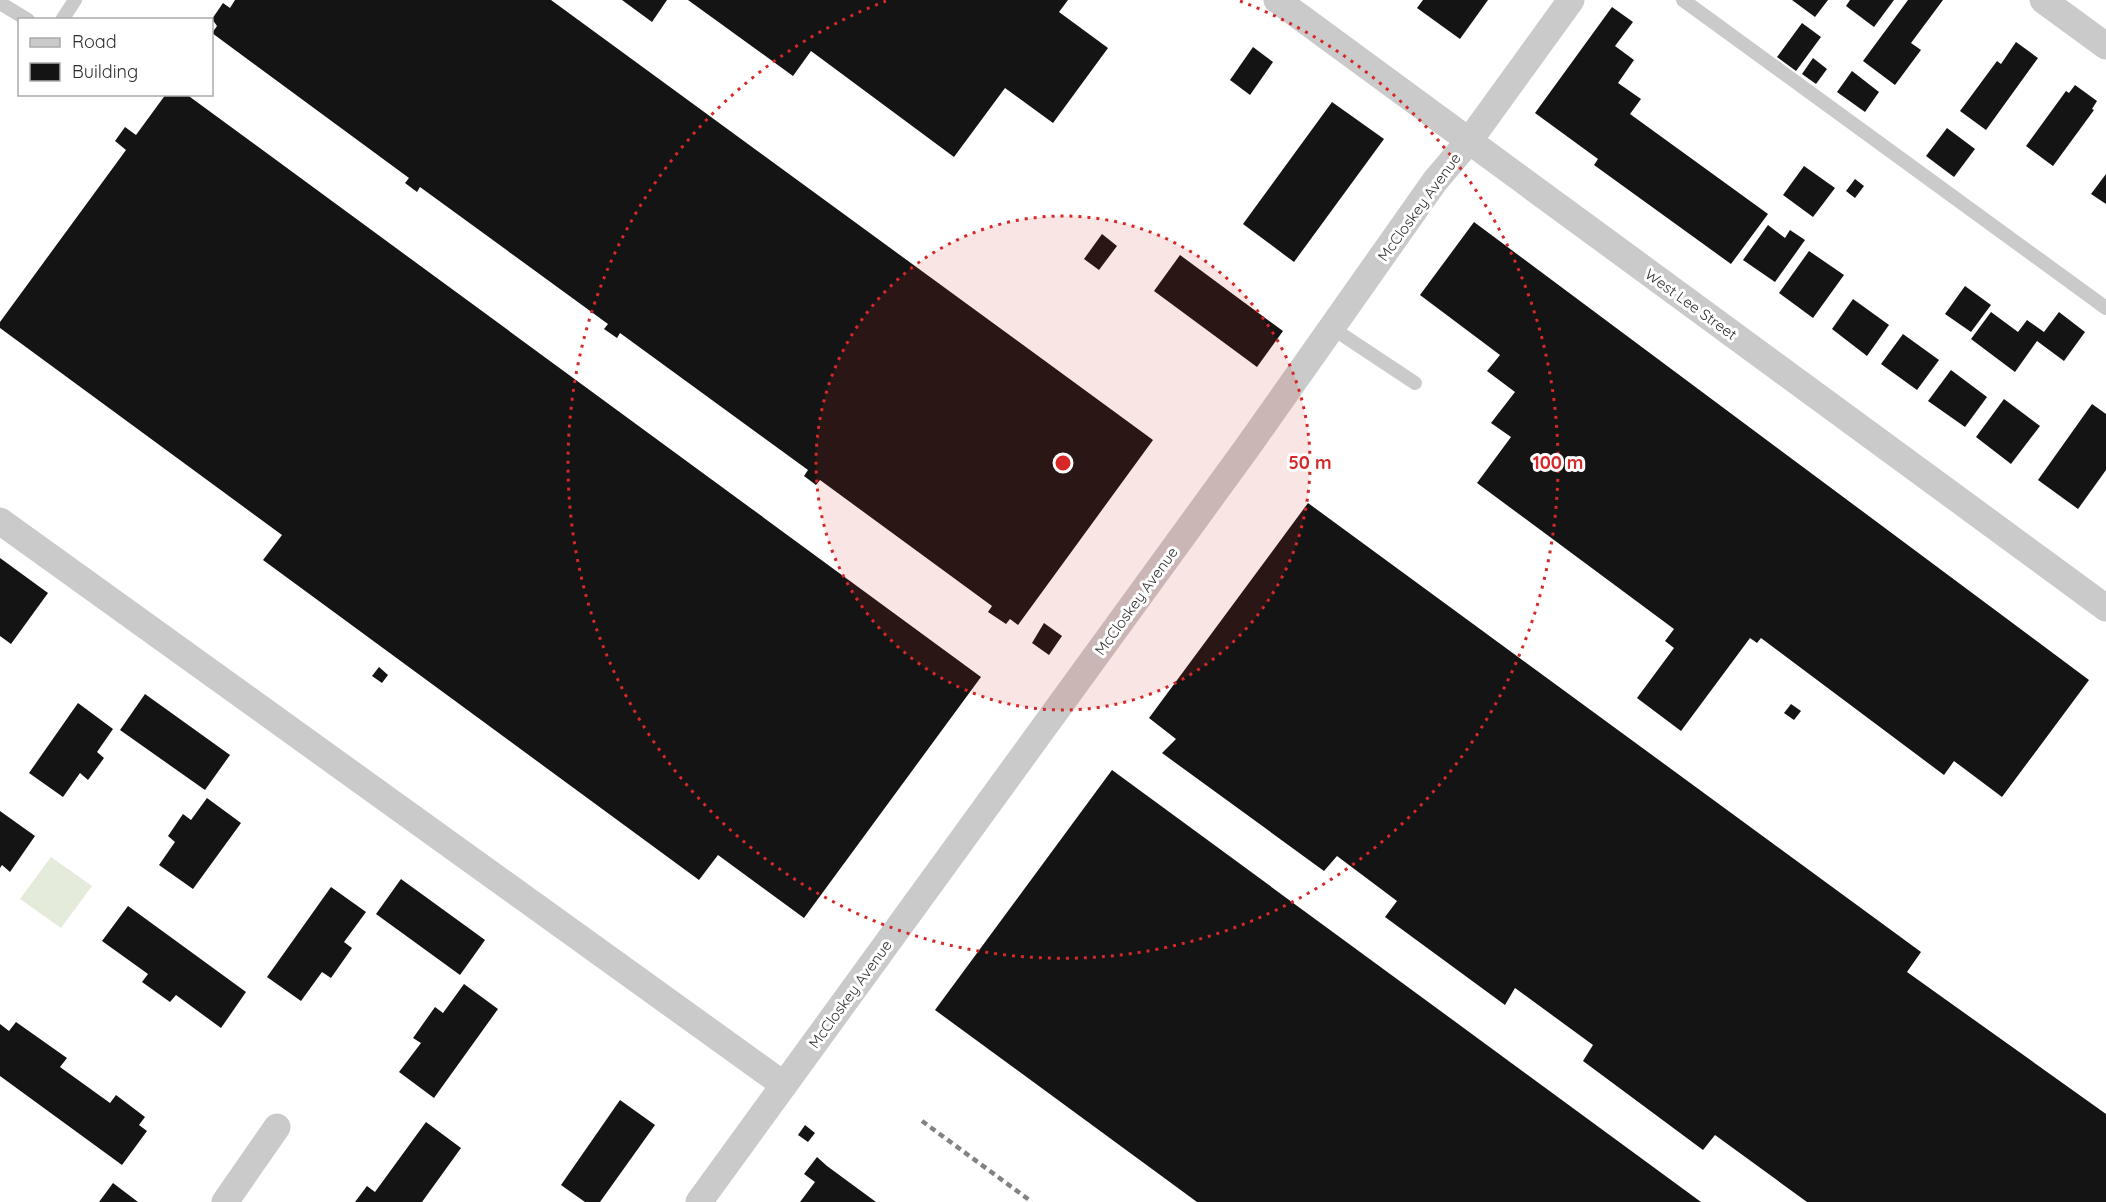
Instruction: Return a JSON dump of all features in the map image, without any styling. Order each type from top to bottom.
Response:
[{"type":"street","name":"West Lee Street","points":[[1277,0],[2106,608]]},
{"type":"street","name":"McCloskey Avenue","points":[[699,1202],[1436,181],[1469,141],[1571,0]]},
{"type":"street","points":[[2043,0],[2106,46]]},
{"type":"street","points":[[0,521],[784,1085]]},
{"type":"street","points":[[225,1202],[277,1127]]},
{"type":"lane","points":[[63,18],[75,0]]},
{"type":"lane","points":[[1683,0],[2106,308]]},
{"type":"lane","points":[[0,3],[25,18]]},
{"type":"lane","points":[[1332,328],[1415,383]]},
{"type":"green space","points":[[51,857],[92,886],[61,928],[20,899]]},
{"type":"building","points":[[235,0],[551,0],[1153,440],[1018,625],[1010,619],[1006,624],[988,612],[992,606],[820,480],[816,485],[804,476],[808,470],[620,333],[617,338],[604,329],[608,324],[420,187],[417,192],[405,183],[409,178],[213,34],[217,26],[213,18],[223,3],[230,8]]},
{"type":"building","points":[[622,0],[667,0],[652,22]]},
{"type":"building","points":[[688,0],[1068,0],[1059,12],[1108,48],[1053,123],[1005,88],[954,157],[811,51],[793,76]]},
{"type":"building","points":[[1423,0],[1488,0],[1460,39],[1417,8]]},
{"type":"building","points":[[1792,0],[1828,0],[1815,17]]},
{"type":"building","points":[[1850,0],[1894,0],[1874,27],[1846,6]]},
{"type":"building","points":[[1908,0],[1943,0],[1911,43],[1921,50],[1895,85],[1863,61]]},
{"type":"building","points":[[1612,7],[1633,22],[1615,46],[1634,60],[1618,83],[1641,99],[1630,114],[1768,214],[1731,264],[1594,165],[1598,159],[1535,113]]},
{"type":"building","points":[[1802,23],[1821,37],[1796,71],[1777,57]]},
{"type":"building","points":[[2016,42],[2038,58],[1986,130],[1960,111],[1997,61],[2001,64]]},
{"type":"building","points":[[1253,47],[1273,62],[1250,95],[1230,80]]},
{"type":"building","points":[[1813,58],[1827,69],[1816,84],[1802,74]]},
{"type":"building","points":[[1852,71],[1879,92],[1865,112],[1837,92]]},
{"type":"building","points":[[2075,85],[2097,101],[2092,109],[2094,110],[2053,166],[2026,146],[2066,91],[2069,93]]},
{"type":"building","points":[[165,96],[189,96],[981,677],[804,918],[718,855],[699,880],[263,560],[282,535],[0,328],[0,322],[126,150],[115,141],[125,127],[136,135]]},
{"type":"building","points":[[1332,102],[1384,139],[1294,262],[1243,224]]},
{"type":"building","points":[[1947,128],[1975,149],[1954,177],[1926,156]]},
{"type":"building","points":[[1804,166],[1835,188],[1813,217],[1783,195]]},
{"type":"building","points":[[2106,174],[2106,204],[2091,194]]},
{"type":"building","points":[[1855,179],[1864,186],[1855,198],[1846,191]]},
{"type":"building","points":[[1474,222],[2089,680],[2002,797],[1954,761],[1944,775],[1761,638],[1757,643],[1750,638],[1681,731],[1637,698],[1674,648],[1665,641],[1674,629],[1477,483],[1511,437],[1491,423],[1515,392],[1487,371],[1500,355],[1420,295]]},
{"type":"building","points":[[1768,225],[1785,238],[1790,230],[1805,240],[1775,282],[1743,260]]},
{"type":"building","points":[[1102,234],[1117,246],[1099,270],[1084,259]]},
{"type":"building","points":[[1809,251],[1844,275],[1813,318],[1779,293]]},
{"type":"building","points":[[1180,255],[1283,331],[1257,367],[1154,291]]},
{"type":"building","points":[[1965,286],[1991,305],[1971,332],[1945,314]]},
{"type":"building","points":[[1853,299],[1889,325],[1867,356],[1832,329]]},
{"type":"building","points":[[1991,312],[2018,332],[2027,320],[2044,332],[2059,312],[2085,332],[2064,361],[2037,341],[2015,372],[1971,339]]},
{"type":"building","points":[[1903,334],[1939,360],[1917,390],[1881,364]]},
{"type":"building","points":[[1951,370],[1987,397],[1965,427],[1928,401]]},
{"type":"building","points":[[2004,399],[2040,426],[2011,464],[1976,437]]},
{"type":"building","points":[[2092,404],[2106,414],[2106,470],[2078,509],[2038,480]]},
{"type":"building","points":[[1308,503],[1921,952],[1907,972],[2106,1114],[2106,1202],[1807,1202],[1715,1135],[1703,1150],[1583,1061],[1593,1045],[1515,988],[1505,1005],[1385,917],[1397,901],[1337,856],[1324,871],[1162,753],[1176,739],[1149,718]]},
{"type":"building","points":[[0,558],[48,593],[11,644],[0,636]]},
{"type":"building","points":[[1044,623],[1062,636],[1049,655],[1032,643]]},
{"type":"building","points":[[379,667],[388,675],[382,683],[372,676]]},
{"type":"building","points":[[145,694],[230,755],[205,790],[120,730]]},
{"type":"building","points":[[78,703],[113,729],[97,752],[104,758],[88,780],[80,773],[63,797],[29,773]]},
{"type":"building","points":[[1791,704],[1801,711],[1794,720],[1784,713]]},
{"type":"building","points":[[1112,770],[1701,1202],[1197,1202],[935,1010]]},
{"type":"building","points":[[207,798],[241,823],[193,889],[159,865],[175,842],[168,836],[183,814],[191,820]]},
{"type":"building","points":[[0,811],[35,836],[10,872],[2,865],[0,868]]},
{"type":"building","points":[[401,879],[485,940],[460,975],[376,914]]},
{"type":"building","points":[[331,887],[366,912],[344,942],[352,948],[331,978],[322,972],[301,1001],[267,977]]},
{"type":"building","points":[[128,906],[246,992],[221,1028],[176,995],[170,1002],[142,982],[148,974],[102,941]]},
{"type":"building","points":[[464,984],[498,1009],[434,1098],[399,1072],[421,1043],[413,1038],[435,1007],[443,1013]]},
{"type":"building","points":[[16,1022],[67,1058],[60,1067],[110,1103],[116,1095],[145,1117],[139,1125],[147,1131],[122,1165],[0,1076],[0,1024],[9,1031]]},
{"type":"building","points":[[620,1100],[655,1125],[600,1202],[585,1202],[561,1185]]},
{"type":"building","points":[[426,1122],[461,1148],[422,1202],[355,1202],[367,1186],[375,1192]]},
{"type":"building","points":[[805,1125],[815,1133],[808,1142],[798,1135]]},
{"type":"building","points":[[817,1157],[876,1202],[800,1202],[815,1182],[804,1174]]},
{"type":"building","points":[[113,1183],[138,1202],[99,1202]]},
{"type":"railway","points":[[922,1121],[1032,1202]]}]
